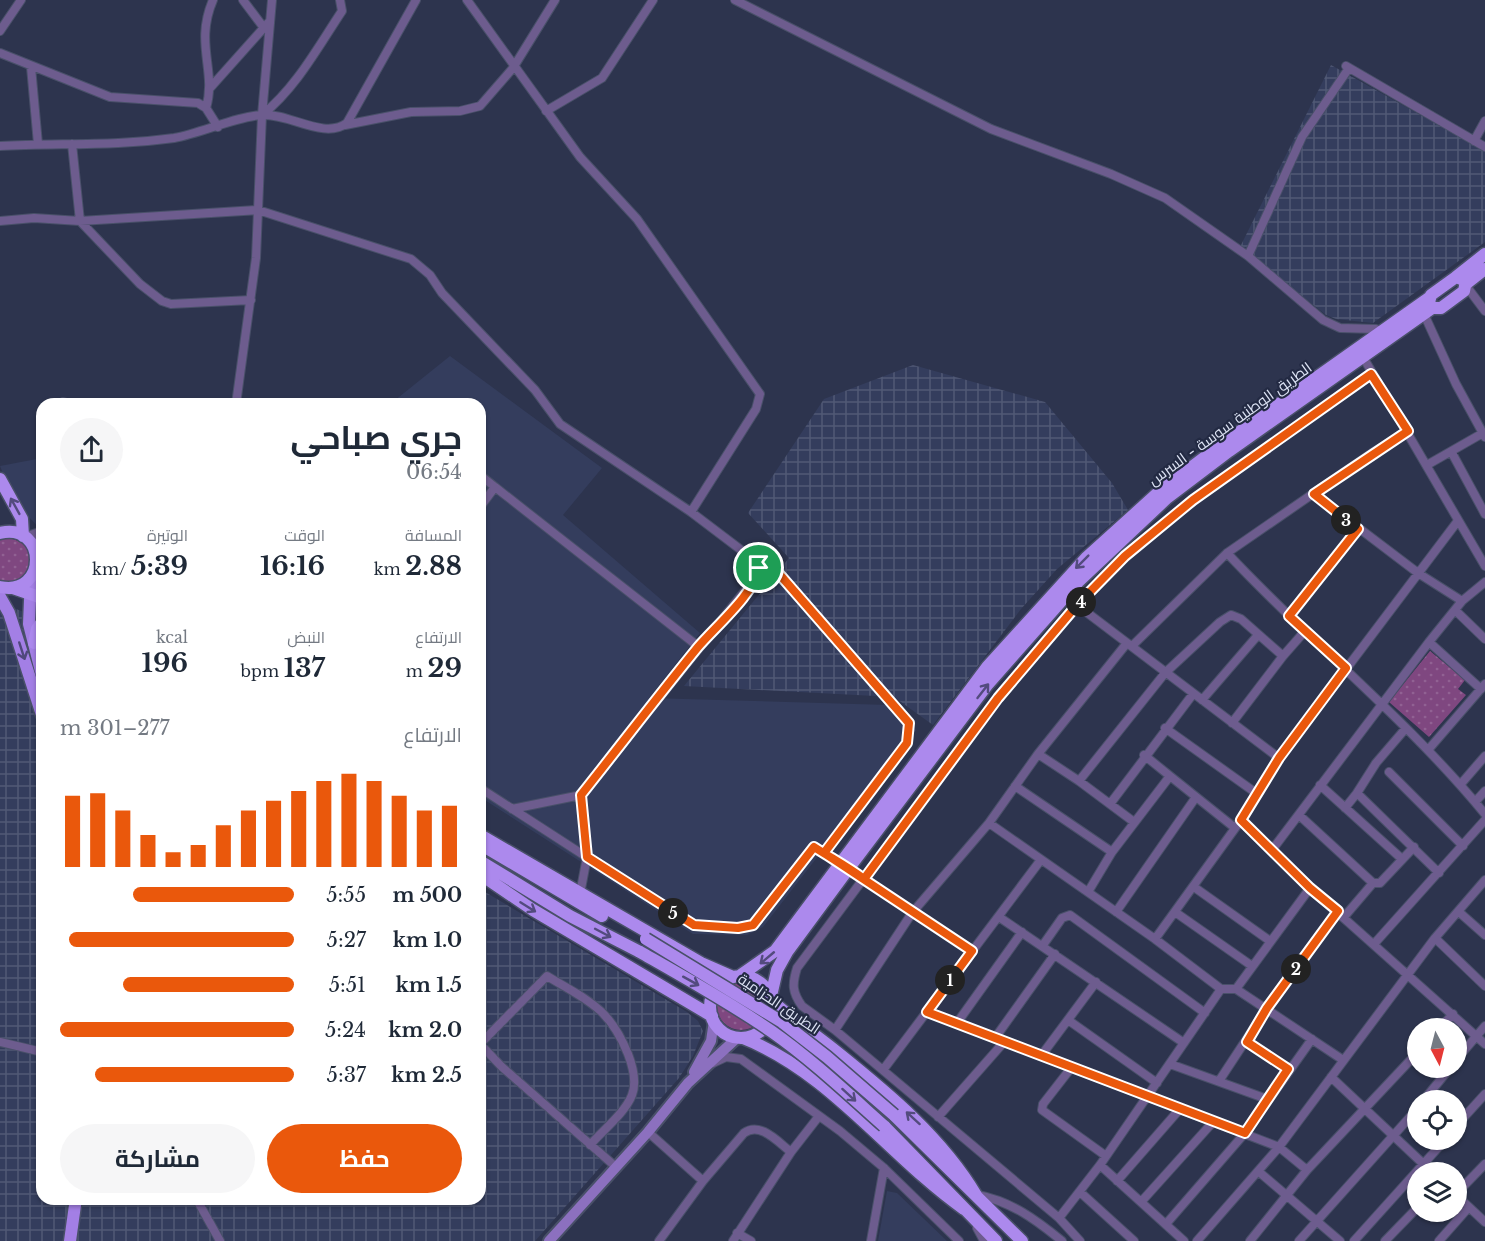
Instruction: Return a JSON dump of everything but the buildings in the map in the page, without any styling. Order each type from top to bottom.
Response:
[{"type":"highway","points":[[1428,306],[1441,308],[1485,254]]},
{"type":"highway","points":[[1428,306],[1485,269]]},
{"type":"highway","name":"الطريق الوطنية سوسة - السرس","points":[[771,999],[777,970],[845,865],[1004,645],[1086,558],[1169,485],[1381,332],[1428,306]]},
{"type":"highway","name":"الطريق الوطنية سوسة - السرس","points":[[737,976],[775,951],[988,684],[1085,575],[1167,498],[1229,451],[1363,357],[1428,306]]},
{"type":"highway","points":[[0,479],[22,519],[36,556]]},
{"type":"highway","points":[[0,533],[10,531],[32,541]]},
{"type":"highway","points":[[6,588],[31,577],[36,563]]},
{"type":"highway","points":[[6,588],[36,596]]},
{"type":"highway","points":[[34,643],[36,634]]},
{"type":"highway","points":[[486,839],[701,963],[759,981],[771,999],[837,1052],[921,1125],[958,1165],[976,1195]]},
{"type":"highway","name":"الطريق الحزامية","points":[[486,848],[574,902],[646,939],[782,1022],[827,1057],[894,1115],[1022,1241]]},
{"type":"highway","name":"الطريق الحزامية","points":[[486,865],[570,916],[705,989],[771,1031],[819,1068],[884,1126],[996,1241]]},
{"type":"highway","points":[[486,878],[534,910],[713,1019],[728,1035],[762,1045],[811,1077],[930,1185],[964,1209]]},
{"type":"highway","points":[[713,1019],[712,997],[723,981],[737,976]]},
{"type":"highway","points":[[740,1038],[762,1030],[769,1022],[771,999]]},
{"type":"main road","points":[[31,577],[29,624],[36,651]]},
{"type":"main road","points":[[0,597],[9,613],[36,696]]},
{"type":"main road","points":[[688,1083],[711,1041],[713,1019]]},
{"type":"main road","points":[[549,1241],[648,1132],[688,1083],[706,1065],[740,1038]]},
{"type":"main road","points":[[70,1241],[75,1205]]},
{"type":"street","points":[[0,31],[21,0]]},
{"type":"street","points":[[206,108],[210,88],[204,38],[205,18],[213,0]]},
{"type":"street","points":[[243,0],[267,25]]},
{"type":"street","points":[[237,398],[252,300],[267,25],[272,0]]},
{"type":"street","points":[[262,115],[282,98],[320,45],[342,11],[340,0]]},
{"type":"street","points":[[345,125],[416,0]]},
{"type":"street","points":[[467,0],[513,68],[580,157],[637,219],[760,393],[756,409],[691,512]]},
{"type":"street","points":[[0,146],[147,141],[218,127],[262,115],[281,117],[313,127],[345,125],[411,112],[472,110],[480,106],[513,68],[555,0]]},
{"type":"street","points":[[546,111],[602,78],[653,0]]},
{"type":"street","points":[[735,0],[991,129],[1111,174],[1164,198],[1248,256],[1323,320],[1340,328],[1376,329],[1381,332]]},
{"type":"street","points":[[210,88],[267,25]]},
{"type":"street","points":[[0,53],[31,68],[110,97],[185,101],[206,108],[218,127]]},
{"type":"street","points":[[1248,256],[1302,137],[1347,66],[1485,147]]},
{"type":"street","points":[[31,68],[38,144]]},
{"type":"street","points":[[1474,141],[1485,121]]},
{"type":"street","points":[[72,144],[80,221],[140,284],[162,300],[185,305],[252,300]]},
{"type":"street","points":[[0,221],[34,218],[80,221],[258,210],[411,259],[420,265],[449,301],[535,390],[560,424],[691,512],[753,559],[759,568],[758,576],[581,795],[512,809]]},
{"type":"street","points":[[1463,283],[1485,310]]},
{"type":"street","points":[[1427,465],[1484,435],[1456,384],[1428,306]]},
{"type":"street","points":[[1363,357],[1371,374],[1408,431],[1457,522],[1485,566]]},
{"type":"street","points":[[1080,1241],[1059,1218],[835,1030],[802,1006],[795,996],[793,983],[797,968],[998,698],[1077,605],[1125,556],[1165,522],[1371,374]]},
{"type":"street","points":[[835,1030],[912,913],[989,823],[1038,754],[1129,644],[1227,553],[1408,431]]},
{"type":"street","points":[[1452,453],[1485,514]]},
{"type":"street","points":[[486,480],[699,647]]},
{"type":"street","points":[[486,499],[495,487]]},
{"type":"street","points":[[1314,494],[1418,573],[1462,601]]},
{"type":"street","points":[[1155,939],[1241,820],[1279,758],[1457,522]]},
{"type":"street","points":[[1289,616],[1358,529]]},
{"type":"street","points":[[1227,553],[1428,750],[1485,814]]},
{"type":"street","points":[[759,568],[774,568],[909,723],[907,743],[824,853]]},
{"type":"street","points":[[1272,850],[1429,642],[1462,601],[1485,582]]},
{"type":"street","points":[[1077,605],[1279,758]]},
{"type":"street","points":[[1455,610],[1485,639]]},
{"type":"street","points":[[1079,781],[1165,673],[1220,622],[1231,615],[1241,619],[1283,656]]},
{"type":"street","points":[[1232,723],[1305,631]]},
{"type":"street","points":[[1202,700],[1258,635]]},
{"type":"street","points":[[1428,750],[1483,687],[1429,642]]},
{"type":"street","points":[[1110,804],[1144,755],[1193,694]]},
{"type":"street","points":[[1165,728],[1256,793]]},
{"type":"street","points":[[1345,808],[1376,763],[1406,728]]},
{"type":"street","points":[[1038,754],[1134,822]]},
{"type":"street","points":[[1144,755],[1235,828]]},
{"type":"street","points":[[1460,785],[1485,756]]},
{"type":"street","points":[[1389,772],[1463,846]]},
{"type":"street","points":[[1088,892],[1112,852],[1170,776]]},
{"type":"street","points":[[1320,785],[1401,859]]},
{"type":"street","points":[[1015,786],[1112,852]]},
{"type":"street","points":[[1475,802],[1485,790]]},
{"type":"street","points":[[486,792],[687,922],[705,927],[738,928],[753,925],[814,847],[845,865],[912,913],[972,951]]},
{"type":"street","points":[[1357,793],[1439,873]]},
{"type":"street","points":[[580,894],[587,857],[581,795]]},
{"type":"street","points":[[1116,912],[1196,797]]},
{"type":"street","points":[[1299,815],[1373,884]]},
{"type":"street","points":[[1241,820],[1310,888],[1485,1044]]},
{"type":"street","points":[[1374,944],[1485,820]]},
{"type":"street","points":[[989,823],[1040,861],[1155,939],[1221,989],[1236,989],[1343,1060]]},
{"type":"street","points":[[1219,1081],[1247,1042],[1267,1008],[1341,914],[1373,884],[1380,883],[1414,847]]},
{"type":"street","points":[[883,1070],[1040,861]]},
{"type":"street","points":[[1197,1241],[1279,1147],[1407,974],[1435,938],[1484,883]]},
{"type":"street","points":[[1194,887],[1270,941]]},
{"type":"street","points":[[1236,989],[1310,888]]},
{"type":"street","points":[[1175,912],[1252,966]]},
{"type":"street","points":[[1460,912],[1485,935]]},
{"type":"street","points":[[1042,945],[1062,918],[1070,915],[1204,1013]]},
{"type":"street","points":[[999,917],[1184,1043]]},
{"type":"street","points":[[957,1023],[1022,932]]},
{"type":"street","points":[[1435,938],[1485,986]]},
{"type":"street","points":[[995,1038],[1055,954]]},
{"type":"street","points":[[486,1038],[547,976],[597,1007],[610,1019],[631,1062],[634,1077],[633,1094],[590,1145]]},
{"type":"street","points":[[1041,1056],[1096,982]]},
{"type":"street","points":[[1059,1218],[1148,1098],[1221,989]]},
{"type":"street","points":[[927,1012],[1279,1147],[1307,1170]]},
{"type":"street","points":[[1449,1018],[1453,1014]]},
{"type":"street","points":[[1068,1020],[1157,1083]]},
{"type":"street","points":[[1467,1047],[1485,1026]]},
{"type":"street","points":[[1166,1224],[1245,1133],[1288,1069],[1312,1039]]},
{"type":"street","points":[[0,1042],[36,1051]]},
{"type":"street","points":[[938,1116],[1004,1042]]},
{"type":"street","points":[[1247,1042],[1288,1069]]},
{"type":"street","points":[[486,1050],[616,1167]]},
{"type":"street","points":[[706,1065],[726,1057],[741,1059],[819,1116],[884,1168],[959,1241]]},
{"type":"street","points":[[1170,1064],[1267,1099]]},
{"type":"street","points":[[1250,1241],[1289,1196],[1307,1170],[1407,1064]]},
{"type":"street","points":[[1071,1068],[1042,1110],[1106,1156]]},
{"type":"street","points":[[1331,1077],[1422,1162]]},
{"type":"street","points":[[1432,1090],[1442,1078]]},
{"type":"street","points":[[1467,1114],[1485,1094]]},
{"type":"street","points":[[1117,1181],[1179,1110]]},
{"type":"street","points":[[750,1241],[735,1237],[790,1152],[819,1116]]},
{"type":"street","points":[[1299,1241],[1407,1120]]},
{"type":"street","points":[[1141,1202],[1213,1122]]},
{"type":"street","points":[[659,1241],[703,1181],[744,1133],[752,1129],[759,1129],[790,1152]]},
{"type":"street","points":[[648,1132],[703,1181]]},
{"type":"street","points":[[1426,1162],[1436,1150]]},
{"type":"street","points":[[1100,1165],[1184,1241]]},
{"type":"street","points":[[1467,1184],[1484,1167]]},
{"type":"street","points":[[871,1241],[884,1168]]},
{"type":"street","points":[[1258,1171],[1340,1241]]},
{"type":"street","points":[[1354,1241],[1407,1183]]},
{"type":"street","points":[[1080,1192],[1134,1241]]},
{"type":"street","points":[[976,1195],[1002,1200],[1041,1223],[1062,1241]]},
{"type":"street","points":[[200,1205],[220,1241]]},
{"type":"street","points":[[1439,1241],[1469,1208],[1485,1222]]},
{"type":"street","points":[[964,1209],[984,1241]]},
{"type":"street","points":[[1385,1241],[1407,1218]]},
{"type":"shaded area","points":[[1331,65],[1485,151],[1485,242],[1373,323],[1336,319],[1326,315],[1240,247]]},
{"type":"shaded area","points":[[450,356],[602,468],[563,515],[700,633],[649,698],[889,705],[916,730],[763,927],[747,935],[693,934],[486,801],[486,398],[398,398]]},
{"type":"shaded area","points":[[913,365],[1045,402],[1112,483],[1128,510],[1057,569],[1021,609],[933,725],[894,697],[684,686],[789,558],[748,513],[824,399]]},
{"type":"shaded area","points":[[36,459],[36,525],[14,501],[0,466]]},
{"type":"shaded area","points":[[8,538],[19,542],[30,556],[26,572],[20,578],[11,581],[0,580],[0,540]]},
{"type":"shaded area","points":[[0,602],[36,617],[36,1205],[486,1205],[486,893],[687,1012],[698,1021],[703,1031],[693,1056],[679,1078],[535,1241],[0,1241]]},
{"type":"shaded area","points":[[1430,651],[1465,680],[1458,689],[1466,695],[1429,737],[1389,702]]},
{"type":"shaded area","points":[[736,982],[746,982],[758,989],[765,1001],[765,1011],[758,1023],[746,1030],[736,1030],[721,1019],[717,1011],[717,1001],[728,986]]},
{"type":"shaded area","points":[[887,1191],[897,1193],[947,1241],[878,1241]]},
{"type":"route","points":[[759,568],[758,576],[731,612],[699,647],[581,795],[587,857],[680,918],[694,925],[705,927],[746,928],[753,925],[814,847],[824,853],[840,863],[849,868],[864,879],[998,698],[1077,605],[1125,556],[1193,500],[1371,374],[1408,431],[1314,494],[1358,529],[1289,616],[1346,668],[1279,758],[1241,820],[1310,888],[1338,911],[1267,1008],[1247,1042],[1288,1069],[1245,1133],[927,1012],[972,951],[824,853],[907,743],[910,734],[909,723],[774,568],[766,566],[759,568]]}]
